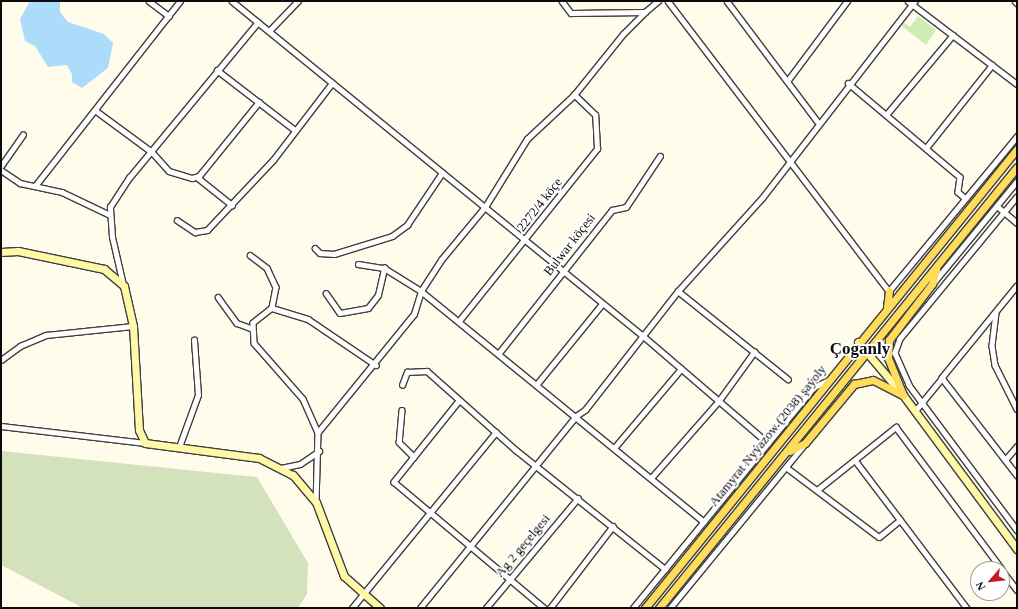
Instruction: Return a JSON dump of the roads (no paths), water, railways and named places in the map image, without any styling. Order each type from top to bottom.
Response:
[{"type":"main road","name":"Atamyrat Nyýazow (2038) şaýoly","points":[[644,608],[829,380],[858,342],[1017,149]]},
{"type":"main road","name":"Atamyrat Nyýazow (2038) şaýoly","points":[[659,608],[835,394],[866,351],[1017,167]]},
{"type":"main road","points":[[903,395],[887,350],[895,331],[932,284],[937,266]]},
{"type":"main road","points":[[887,307],[889,291]]},
{"type":"main road","points":[[892,320],[912,309]]},
{"type":"main road","points":[[786,453],[805,443],[854,384],[866,379],[903,395]]},
{"type":"main road","points":[[831,412],[835,394]]},
{"type":"street","points":[[149,1],[169,16]]},
{"type":"street","points":[[35,186],[180,1]]},
{"type":"street","points":[[232,1],[485,207],[525,242],[642,335],[718,402],[768,443]]},
{"type":"street","points":[[269,31],[298,1]]},
{"type":"street","points":[[562,1],[571,13],[645,12]]},
{"type":"street","points":[[318,432],[376,365],[414,314],[421,291],[441,260],[485,207],[527,139],[574,95],[623,34],[658,1]]},
{"type":"street","points":[[668,1],[889,291],[1017,136]]},
{"type":"street","points":[[727,1],[788,80],[818,122]]},
{"type":"street","points":[[788,80],[847,1]]},
{"type":"street","points":[[420,608],[537,466],[576,416],[585,410],[642,335],[678,291],[762,198],[818,122],[912,2],[1017,84]]},
{"type":"street","points":[[145,444],[139,430],[133,326],[123,284],[110,215],[110,207],[217,70],[258,22]]},
{"type":"street","points":[[886,115],[953,35]]},
{"type":"street","points":[[926,148],[992,65]]},
{"type":"street","points":[[217,70],[295,130]]},
{"type":"street","points":[[177,220],[196,232],[202,232],[232,205],[332,83]]},
{"type":"street","points":[[848,83],[960,177],[958,192],[965,198]]},
{"type":"street","name":"2272/4 köçe","points":[[459,321],[525,242],[597,149],[595,115],[574,95]]},
{"type":"street","points":[[197,177],[259,102]]},
{"type":"street","points":[[95,110],[152,152],[169,171],[180,176],[197,177],[232,205]]},
{"type":"street","points":[[1,166],[23,135]]},
{"type":"street","name":"Bulwar köçesi","points":[[499,353],[612,210],[626,207],[660,156]]},
{"type":"street","points":[[1,170],[20,183],[62,192],[110,215]]},
{"type":"street","points":[[315,248],[320,253],[334,254],[392,236],[407,225],[442,173]]},
{"type":"street","points":[[932,284],[1017,181]]},
{"type":"street","points":[[1017,196],[896,346],[899,365],[922,404],[1017,530]]},
{"type":"street","points":[[997,206],[1017,223]]},
{"type":"street","points":[[1,252],[18,251],[90,265],[104,269],[123,284]]},
{"type":"street","points":[[250,255],[272,275],[276,287],[272,308]]},
{"type":"street","points":[[358,264],[384,268],[421,291],[652,477],[704,522]]},
{"type":"street","points":[[326,293],[340,313],[368,308],[378,295],[384,268]]},
{"type":"street","points":[[915,411],[1017,286]]},
{"type":"street","points":[[678,291],[788,379]]},
{"type":"street","points":[[218,297],[237,323],[251,328]]},
{"type":"street","points":[[537,384],[602,304]]},
{"type":"street","points":[[316,502],[319,451],[318,432],[303,399],[254,343],[251,328],[259,316],[272,308],[308,318],[376,365]]},
{"type":"street","points":[[996,311],[992,333],[995,365],[1017,409]]},
{"type":"street","points":[[1,360],[20,346],[46,335],[133,326]]},
{"type":"street","points":[[179,447],[198,395],[194,340]]},
{"type":"street","points":[[858,342],[903,395],[1017,549]]},
{"type":"street","points":[[652,477],[718,402],[754,352]]},
{"type":"street","points":[[615,447],[681,369]]},
{"type":"street","points":[[402,385],[407,372],[427,371],[459,401],[496,432],[665,569]]},
{"type":"street","points":[[942,378],[1017,475]]},
{"type":"street","points":[[633,608],[814,387],[829,380]]},
{"type":"street","points":[[459,401],[394,482],[544,608]]},
{"type":"street","points":[[402,410],[399,442],[414,457]]},
{"type":"street","points":[[1,426],[259,458],[280,469],[306,487],[316,502],[344,576],[380,608]]},
{"type":"street","points":[[817,490],[896,427],[996,561]]},
{"type":"street","points":[[352,608],[365,595],[496,432]]},
{"type":"street","points":[[670,608],[805,443]]},
{"type":"street","points":[[1005,460],[1017,446]]},
{"type":"street","points":[[280,469],[300,464],[319,451]]},
{"type":"street","points":[[855,460],[967,608]]},
{"type":"street","points":[[786,467],[879,537],[900,520]]},
{"type":"street","name":"Ag 2 geçelgesi","points":[[486,608],[578,498]]},
{"type":"street","points":[[550,608],[613,526]]},
{"type":"street","points":[[1010,580],[1017,590]]},
{"type":"water","points":[[30,1],[60,1],[60,12],[68,22],[104,34],[113,43],[108,68],[82,88],[72,82],[72,74],[67,65],[48,67],[35,46],[25,41],[20,19]]},
{"type":"district","name":"Çoganly","points":[[860,349]]}]
